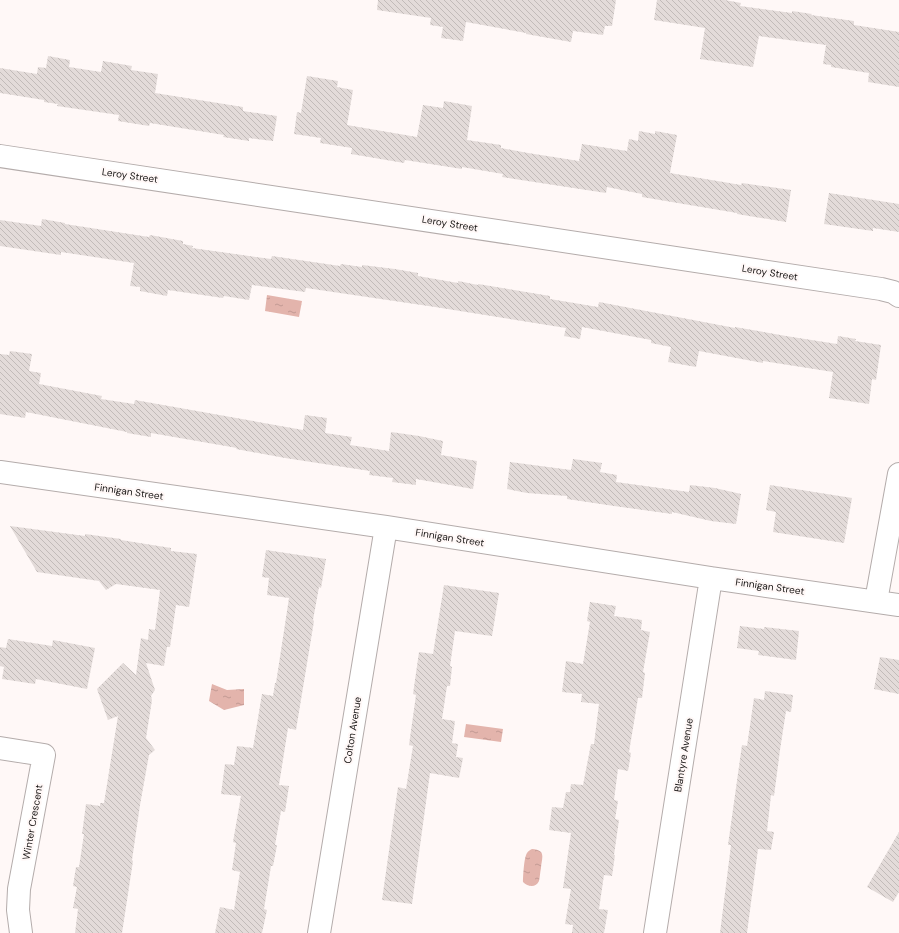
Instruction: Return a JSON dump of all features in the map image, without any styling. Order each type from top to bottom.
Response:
[{"type":"street","name":"Leroy Street","points":[[0,156],[881,289],[893,292],[899,296]]},
{"type":"street","name":"Finnigan Street","points":[[0,472],[386,527],[711,578],[899,605]]},
{"type":"street","points":[[876,601],[899,474]]},
{"type":"street","name":"Colton Avenue","points":[[319,933],[386,527]]},
{"type":"street","name":"Blantyre Avenue","points":[[655,933],[711,578]]},
{"type":"street","name":"Winter Crescent","points":[[0,748],[44,755],[19,889],[18,910],[21,933]]},
{"type":"water","points":[[267,295],[302,301],[299,317],[265,311]]},
{"type":"water","points":[[212,684],[227,690],[244,689],[244,705],[224,710],[209,701]]},
{"type":"water","points":[[466,724],[503,729],[501,742],[464,737]]},
{"type":"water","points":[[532,849],[540,851],[542,854],[539,881],[534,886],[527,885],[523,882],[526,855]]},
{"type":"building","points":[[378,0],[616,0],[612,26],[605,26],[603,35],[573,31],[571,42],[466,22],[463,41],[441,38],[443,27],[430,25],[431,18],[377,10]]},
{"type":"building","points":[[657,0],[725,0],[741,3],[740,6],[792,13],[792,11],[812,14],[811,15],[854,21],[854,25],[899,32],[899,87],[868,82],[869,73],[831,67],[831,65],[823,64],[826,45],[759,36],[753,67],[700,59],[705,28],[654,20]]},
{"type":"building","points":[[48,56],[70,60],[69,67],[101,72],[103,61],[132,66],[131,70],[158,74],[155,93],[243,107],[243,111],[277,116],[273,141],[249,138],[249,141],[223,137],[224,135],[150,123],[149,126],[118,121],[119,115],[57,106],[58,104],[44,102],[44,100],[0,93],[0,68],[37,74],[38,67],[46,68]]},
{"type":"building","points":[[307,76],[338,81],[337,87],[353,90],[347,125],[417,137],[423,105],[443,108],[444,101],[472,106],[467,140],[501,145],[501,148],[579,161],[582,144],[627,151],[629,139],[638,141],[639,131],[655,134],[655,131],[677,135],[670,173],[741,185],[742,183],[791,190],[786,222],[642,197],[642,194],[607,187],[606,193],[502,177],[503,174],[462,167],[462,169],[405,160],[404,163],[351,154],[352,148],[320,143],[321,138],[294,134],[297,112],[301,113]]},
{"type":"building","points":[[829,193],[899,204],[899,232],[873,228],[873,231],[824,224]]},
{"type":"building","points":[[42,219],[65,224],[149,237],[150,235],[183,241],[183,244],[193,246],[192,248],[271,259],[272,256],[340,266],[341,264],[362,267],[362,265],[395,269],[418,273],[418,276],[458,283],[458,281],[550,296],[550,299],[598,307],[599,302],[735,328],[837,344],[838,336],[856,339],[855,341],[881,345],[876,380],[872,379],[869,404],[829,398],[833,372],[763,361],[763,363],[699,351],[696,367],[668,362],[671,347],[651,343],[651,340],[582,327],[580,339],[564,336],[566,328],[306,288],[305,292],[252,285],[249,300],[224,296],[223,298],[168,290],[167,296],[140,291],[140,287],[130,286],[134,263],[61,252],[61,255],[0,246],[0,220],[41,226]]},
{"type":"building","points":[[10,351],[32,354],[29,371],[41,373],[39,384],[102,396],[101,399],[134,404],[135,400],[303,430],[305,415],[327,418],[325,433],[352,437],[350,445],[389,451],[391,432],[443,441],[441,455],[477,461],[473,489],[416,479],[416,485],[392,482],[393,478],[369,475],[370,471],[285,458],[151,433],[151,437],[127,433],[26,412],[25,418],[0,414],[0,354],[9,355]]},
{"type":"building","points":[[573,459],[602,463],[600,472],[617,475],[616,482],[689,492],[690,485],[715,488],[741,494],[736,524],[711,521],[672,512],[672,514],[614,506],[567,499],[567,496],[527,493],[507,489],[510,462],[571,470]]},
{"type":"building","points":[[770,485],[852,498],[844,543],[773,532],[776,512],[766,510]]},
{"type":"building","points":[[10,526],[85,536],[85,534],[121,539],[171,548],[171,551],[197,554],[189,607],[176,605],[170,647],[167,647],[164,666],[146,663],[155,690],[151,696],[152,700],[146,738],[155,750],[149,755],[140,805],[122,933],[75,933],[78,909],[73,908],[77,887],[73,886],[76,867],[79,867],[84,834],[82,834],[86,804],[100,806],[100,803],[104,803],[118,716],[108,720],[97,689],[123,663],[136,675],[141,638],[148,640],[149,629],[155,630],[160,590],[116,584],[106,590],[99,581],[37,572]]},
{"type":"building","points":[[266,550],[326,559],[313,620],[296,730],[288,728],[279,785],[289,786],[285,812],[281,811],[275,845],[277,845],[273,866],[271,866],[264,909],[267,910],[262,933],[215,933],[220,907],[234,910],[240,872],[232,870],[236,843],[233,842],[241,796],[221,794],[225,764],[234,765],[237,746],[253,748],[262,694],[273,696],[289,598],[267,595],[269,578],[262,577]]},
{"type":"building","points":[[444,585],[499,593],[492,636],[455,631],[450,666],[452,667],[450,686],[447,686],[442,719],[455,721],[452,743],[458,744],[456,757],[463,758],[459,778],[430,773],[412,904],[382,900],[398,787],[406,789],[413,746],[409,745],[416,695],[413,694],[419,652],[433,654]]},
{"type":"building","points":[[590,602],[616,606],[614,616],[642,620],[641,630],[650,632],[643,672],[645,673],[642,698],[638,698],[629,752],[631,753],[628,771],[618,769],[614,800],[618,801],[615,819],[619,820],[615,855],[612,876],[604,875],[599,909],[608,910],[604,933],[572,933],[573,925],[565,924],[571,889],[563,888],[571,833],[549,830],[552,807],[563,808],[566,792],[570,792],[571,784],[583,785],[591,744],[594,744],[599,704],[581,702],[582,694],[562,692],[566,661],[583,664],[590,622],[587,621]]},
{"type":"building","points":[[740,626],[799,631],[796,660],[758,655],[759,651],[737,648]]},
{"type":"building","points":[[8,639],[52,646],[53,640],[95,648],[87,689],[36,679],[35,684],[2,679],[4,667],[0,666],[0,647],[6,648]]},
{"type":"building","points":[[880,657],[899,660],[899,694],[874,689]]},
{"type":"building","points":[[765,691],[793,695],[791,712],[786,711],[774,796],[771,795],[767,831],[774,832],[771,850],[758,849],[747,933],[720,933],[731,845],[728,845],[742,745],[747,746],[754,698],[764,700]]},
{"type":"building","points":[[899,832],[899,892],[893,902],[867,887]]}]
